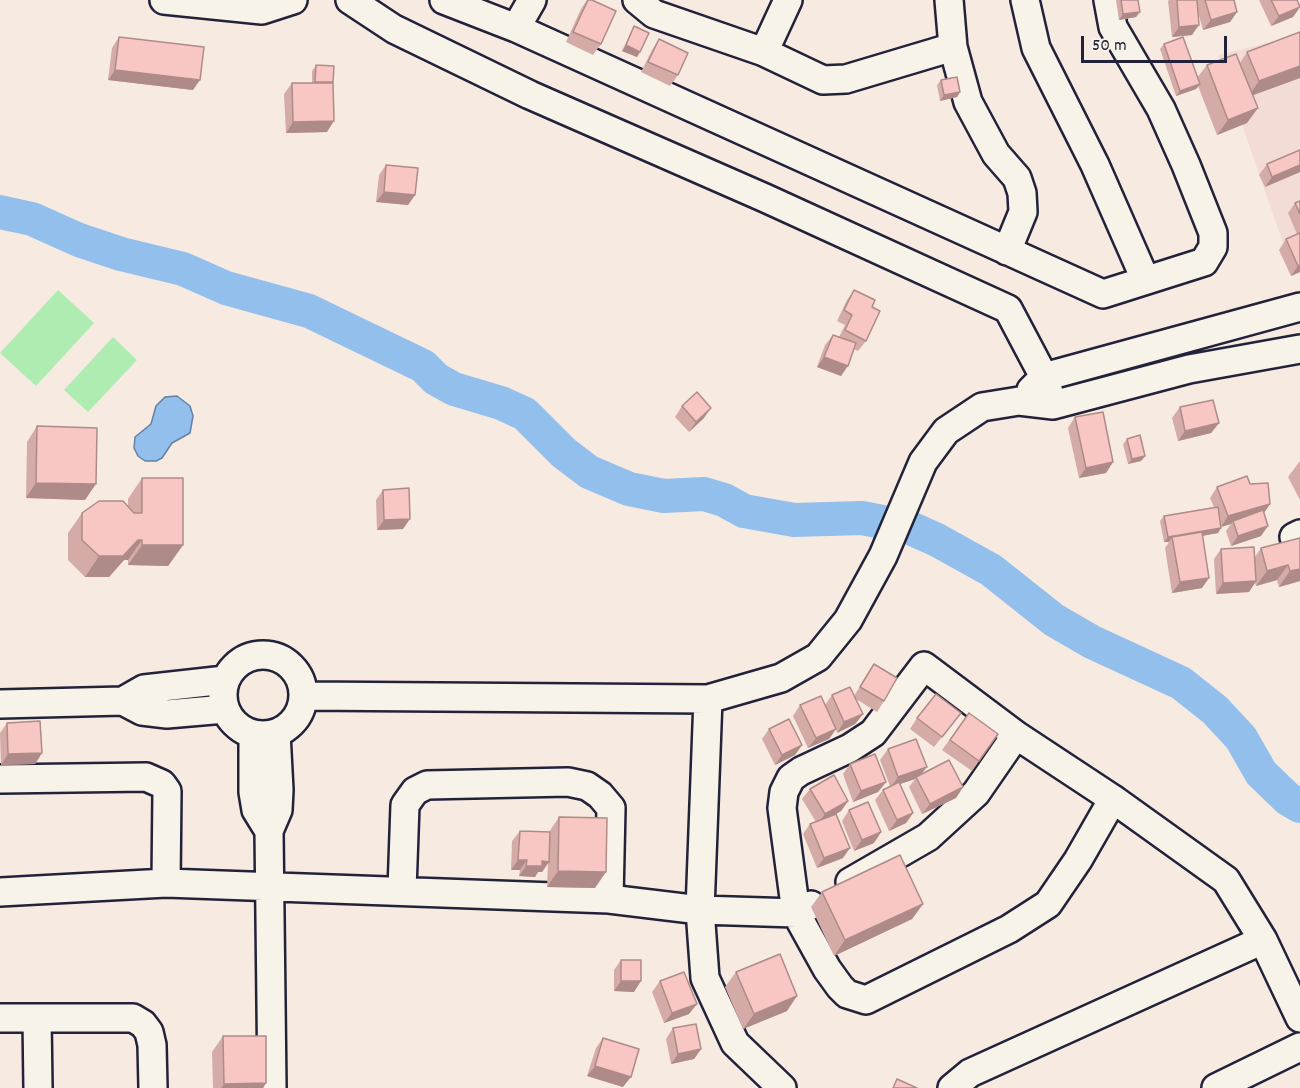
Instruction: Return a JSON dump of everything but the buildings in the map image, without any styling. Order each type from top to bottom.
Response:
[{"type":"street","points":[[164,0],[262,10],[293,0]]},
{"type":"street","points":[[350,0],[394,29],[530,94],[787,207],[1008,309],[1044,377],[1053,405]]},
{"type":"street","points":[[444,0],[516,28],[1103,294],[1204,262],[1214,247],[1213,232],[1161,109],[1113,27],[1108,0]]},
{"type":"street","points":[[516,28],[532,0]]},
{"type":"street","points":[[637,0],[654,14],[764,52],[823,80],[846,79],[953,47]]},
{"type":"street","points":[[764,52],[788,0]]},
{"type":"street","points":[[949,0],[953,47],[968,102],[996,154],[1017,178],[1022,193],[1023,212],[1007,251]]},
{"type":"street","points":[[1025,0],[1036,48],[1095,165],[1145,279]]},
{"type":"street","points":[[1019,401],[1044,377],[1300,307]]},
{"type":"street","points":[[1229,326],[1239,360]]},
{"type":"street","points":[[303,696],[708,699],[781,678],[818,657],[848,620],[883,556],[923,462],[946,431],[982,407],[1019,401],[1053,405],[1189,369],[1300,349]]},
{"type":"street","points":[[266,654],[288,663],[297,672],[303,696],[296,719],[264,734],[231,721],[225,709],[222,690],[225,680],[241,660],[253,655],[266,654]]},
{"type":"street","points":[[1113,799],[1078,860],[1048,904],[1010,928],[866,1000],[847,994],[840,987],[826,969],[796,913],[782,808],[784,792],[792,778],[801,771],[850,748],[873,733],[924,666],[1016,735],[1113,799],[1226,880],[1263,940],[1300,1018]]},
{"type":"street","points":[[123,701],[144,688],[225,680]]},
{"type":"street","points":[[708,699],[700,910],[705,978],[735,1043],[782,1088]]},
{"type":"street","points":[[0,704],[123,701],[142,711],[167,714],[225,709]]},
{"type":"street","points":[[264,734],[256,810],[269,831],[272,1088]]},
{"type":"street","points":[[0,892],[166,883],[609,899],[700,910],[796,913],[928,837],[976,793],[1016,735]]},
{"type":"street","points":[[0,779],[146,777],[162,784],[167,790],[166,883]]},
{"type":"street","points":[[402,890],[405,805],[415,791],[427,785],[568,782],[587,786],[600,795],[611,808],[609,899]]},
{"type":"street","points":[[952,1088],[970,1073],[1263,940]]},
{"type":"street","points":[[0,1018],[120,1016],[143,1024],[149,1032],[152,1045],[153,1088]]},
{"type":"street","points":[[37,1018],[38,1088]]},
{"type":"street","points":[[1216,1088],[1300,1047]]},
{"type":"shaded area","points":[[1300,35],[1300,239],[1284,246],[1218,55]]},
{"type":"green space","points":[[58,290],[94,323],[36,386],[0,353]]},
{"type":"green space","points":[[113,337],[137,360],[88,412],[64,390]]},
{"type":"water","points":[[177,396],[190,406],[193,416],[190,433],[172,443],[162,458],[156,461],[145,461],[138,456],[134,448],[135,437],[151,424],[156,406],[165,397]]},
{"type":"waterway","points":[[0,212],[32,219],[79,240],[121,254],[183,269],[226,288],[309,311],[423,366],[436,379],[454,389],[501,403],[525,414],[564,453],[589,472],[629,489],[664,496],[704,494],[724,500],[744,511],[794,520],[862,518],[908,527],[937,540],[991,570],[1054,620],[1092,642],[1181,683],[1215,710],[1241,738],[1261,773],[1288,799],[1300,806]]}]
